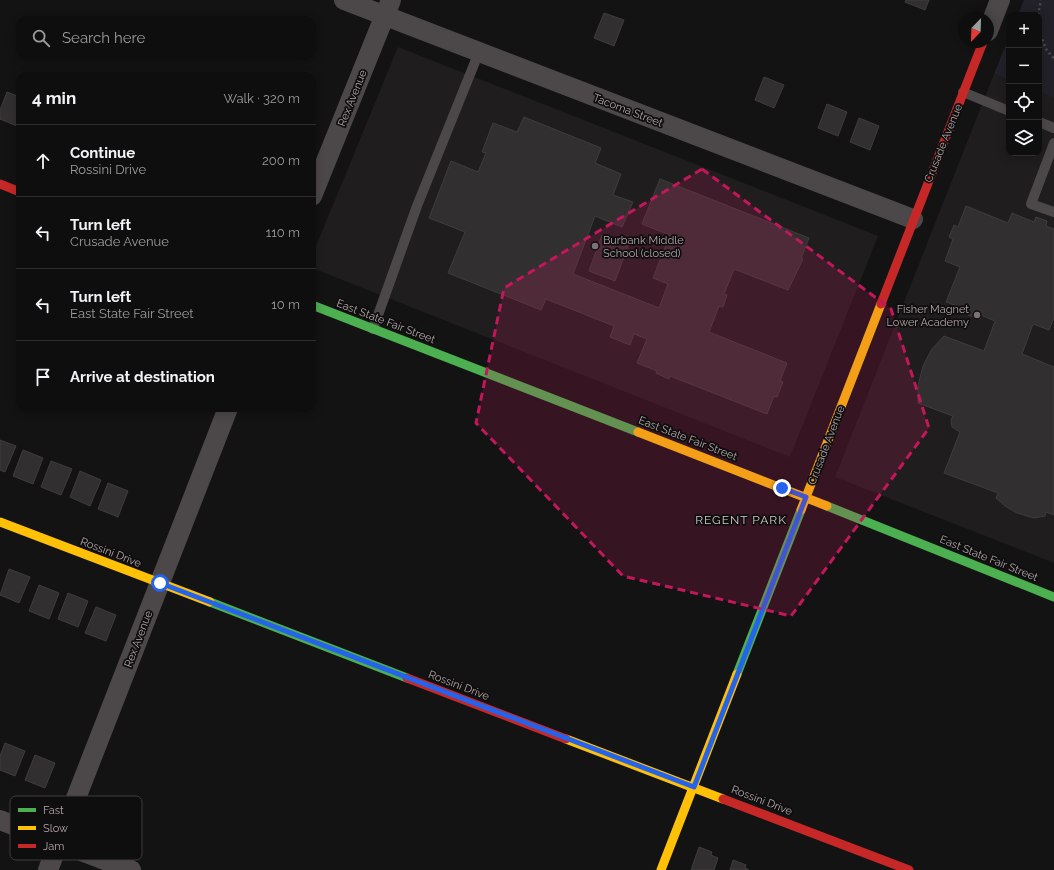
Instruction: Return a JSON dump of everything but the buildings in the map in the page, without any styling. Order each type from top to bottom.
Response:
[{"type":"street","name":"Tacoma Street","points":[[344,0],[388,8],[479,52],[913,219]]},
{"type":"street","points":[[994,15],[1000,0]]},
{"type":"street","name":"Rex Avenue","points":[[316,186],[388,8]]},
{"type":"street","name":"Crusade Avenue","points":[[661,870],[981,48]]},
{"type":"street","points":[[0,184],[16,190]]},
{"type":"street","name":"East State Fair Street","points":[[316,307],[806,497],[1054,597]]},
{"type":"street","name":"Rex Avenue","points":[[76,796],[226,412]]},
{"type":"street","name":"Rossini Drive","points":[[0,522],[909,870]]},
{"type":"street","points":[[0,820],[10,824]]},
{"type":"street","name":"Rex Avenue","points":[[48,870],[52,860]]},
{"type":"street","points":[[105,860],[131,870]]},
{"type":"lane","points":[[373,329],[417,206],[479,52]]},
{"type":"lane","points":[[963,92],[1006,110]]},
{"type":"lane","points":[[1042,123],[1054,128]]},
{"type":"lane","points":[[1054,143],[1031,204],[1054,212]]},
{"type":"path","points":[[1039,12],[1041,0]]},
{"type":"path","points":[[1042,38],[1046,49],[1054,58]]},
{"type":"highlighted area","points":[[702,169],[891,309],[929,428],[791,616],[623,576],[476,423],[504,288]]},
{"type":"shaded area","points":[[1024,0],[1054,0],[1054,98],[1042,93],[1042,12],[1019,12]]},
{"type":"shaded area","points":[[1006,44],[1006,79],[994,74]]},
{"type":"shaded area","name":"Burbank Middle School (closed)","points":[[398,47],[878,236],[790,457],[316,270],[316,246]]},
{"type":"shaded area","name":"Fisher Magnet Lower Academy","points":[[994,74],[1006,79],[1006,156],[1042,156],[1042,93],[1054,98],[1054,563],[835,477]]},
{"type":"traffic: fast","points":[[316,307],[638,432]]},
{"type":"traffic: fast","points":[[827,506],[1054,597]]},
{"type":"traffic: fast","points":[[737,674],[801,510]]},
{"type":"traffic: fast","points":[[210,602],[407,678]]},
{"type":"traffic: slow","points":[[801,510],[881,304]]},
{"type":"traffic: slow","points":[[638,432],[827,506]]},
{"type":"traffic: slow","points":[[0,522],[210,602]]},
{"type":"traffic: slow","points":[[661,870],[737,674]]},
{"type":"traffic: slow","points":[[566,739],[723,799]]},
{"type":"traffic: jam","points":[[881,304],[981,48]]},
{"type":"traffic: jam","points":[[0,184],[16,190]]},
{"type":"traffic: jam","points":[[407,678],[566,739]]},
{"type":"traffic: jam","points":[[723,799],[909,870]]},
{"type":"place","name":"Burbank Middle School (closed)","points":[[595,246]]},
{"type":"place","name":"Fisher Magnet Lower Academy","points":[[977,315]]},
{"type":"district","name":"REGENT PARK","points":[[741,520]]},
{"type":"route","points":[[160,583],[694,787],[806,497],[782,488]]}]
